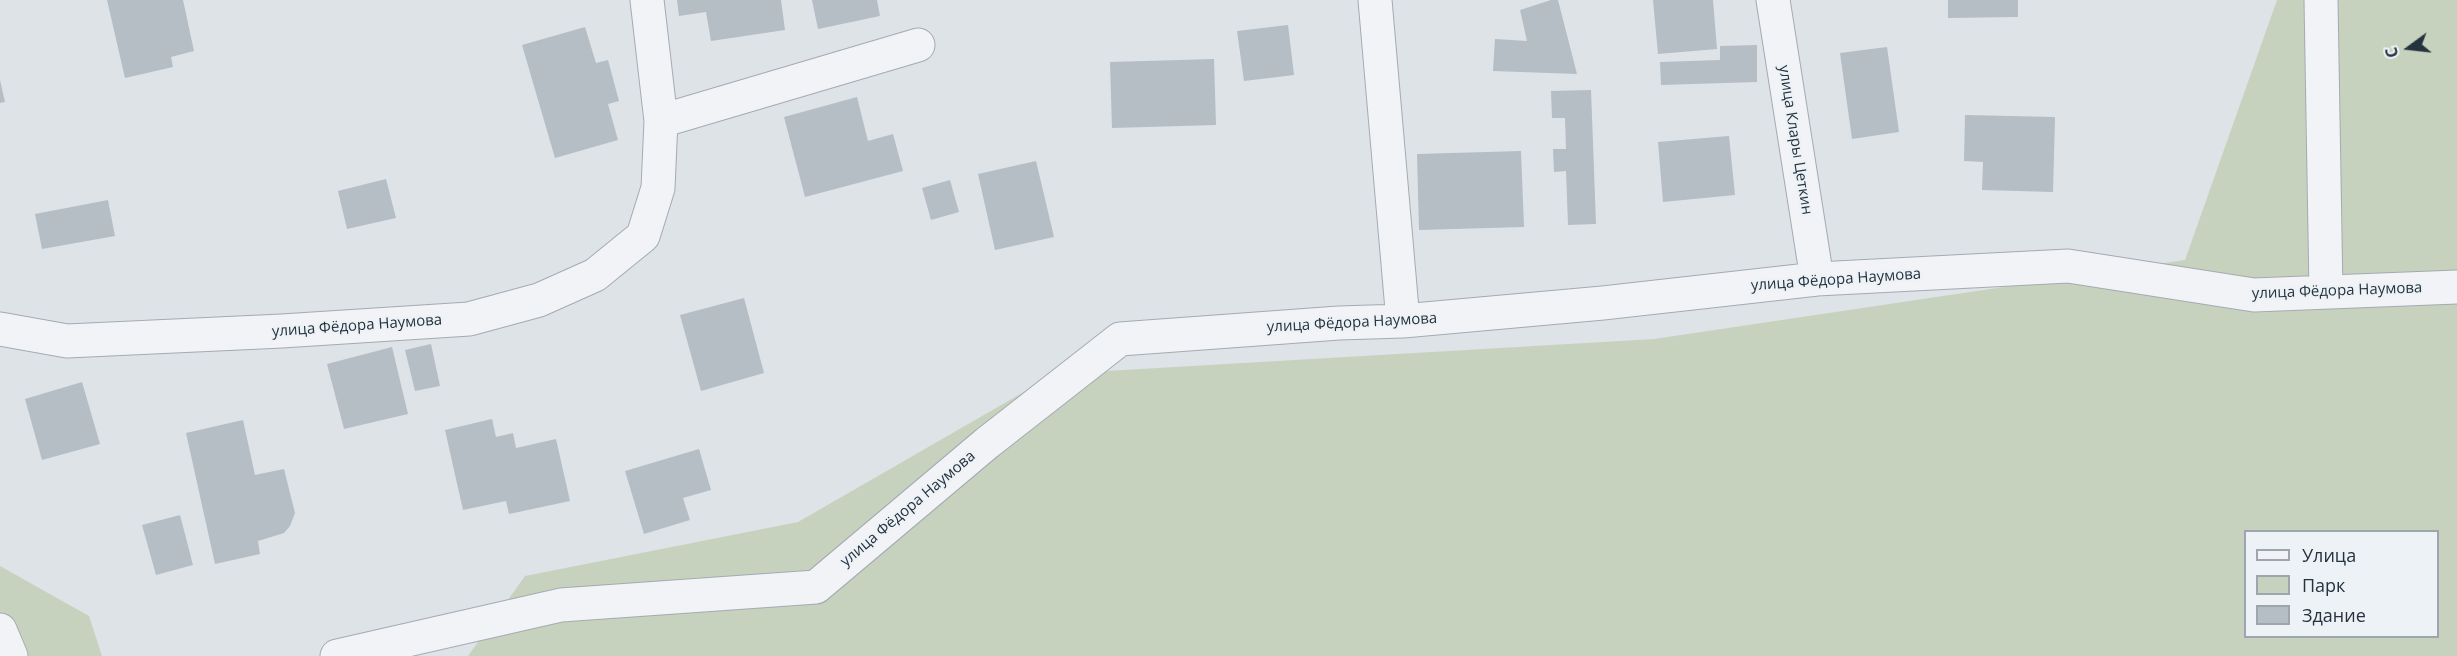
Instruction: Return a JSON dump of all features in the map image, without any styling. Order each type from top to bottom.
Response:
[{"type":"street","name":"улица Фёдора Наумова","points":[[0,329],[67,341],[469,319],[539,300],[594,275],[643,236],[658,188],[661,121],[647,0]]},
{"type":"street","points":[[1375,0],[1403,321]]},
{"type":"street","name":"улица Клары Цеткин","points":[[1773,0],[1817,279]]},
{"type":"street","points":[[2321,0],[2326,292]]},
{"type":"street","points":[[661,121],[918,45]]},
{"type":"street","name":"улица Фёдора Наумова","points":[[337,656],[561,605],[816,587],[987,442],[1120,339],[1339,323],[1403,321],[1603,303],[1817,279],[2068,266],[2254,295],[2457,287]]},
{"type":"street","points":[[0,630],[11,656]]},
{"type":"green space","points":[[2277,0],[2457,0],[2457,656],[468,656],[525,576],[798,522],[1055,374],[1654,339],[2185,260]]},
{"type":"green space","points":[[0,566],[89,616],[102,656],[0,656]]},
{"type":"building","points":[[107,0],[183,0],[194,51],[171,57],[173,67],[125,78]]},
{"type":"building","points":[[677,0],[781,0],[785,30],[711,41],[706,12],[679,16]]},
{"type":"building","points":[[812,0],[877,0],[880,16],[818,29]]},
{"type":"building","points":[[1558,0],[1577,74],[1493,71],[1495,39],[1527,41],[1520,10]]},
{"type":"building","points":[[1653,0],[1713,0],[1717,49],[1658,54]]},
{"type":"building","points":[[1948,0],[2018,0],[2018,17],[1948,18]]},
{"type":"building","points":[[1288,25],[1294,75],[1244,81],[1237,31]]},
{"type":"building","points":[[585,27],[596,63],[608,60],[619,101],[608,104],[618,140],[555,158],[522,45]]},
{"type":"building","points":[[1757,45],[1757,82],[1661,85],[1660,62],[1720,60],[1720,46]]},
{"type":"building","points":[[1887,47],[1899,132],[1852,139],[1840,53]]},
{"type":"building","points":[[1214,59],[1216,125],[1112,128],[1110,62]]},
{"type":"building","points":[[0,80],[5,102],[0,103]]},
{"type":"building","points":[[1591,90],[1596,224],[1568,225],[1566,171],[1554,172],[1553,149],[1566,149],[1565,118],[1552,118],[1551,91]]},
{"type":"building","points":[[857,97],[868,141],[893,134],[903,171],[805,197],[784,117]]},
{"type":"building","points":[[1965,115],[2055,117],[2053,192],[1982,190],[1983,162],[1964,161]]},
{"type":"building","points":[[1729,136],[1735,195],[1663,202],[1658,142]]},
{"type":"building","points":[[1521,151],[1524,227],[1419,230],[1417,154]]},
{"type":"building","points":[[1036,161],[1054,237],[995,250],[978,174]]},
{"type":"building","points":[[386,179],[396,218],[347,229],[338,191]]},
{"type":"building","points":[[950,180],[959,212],[931,220],[922,188]]},
{"type":"building","points":[[108,200],[115,236],[42,249],[35,214]]},
{"type":"building","points":[[744,298],[764,373],[701,391],[680,315]]},
{"type":"building","points":[[431,344],[440,386],[415,391],[405,350]]},
{"type":"building","points":[[392,347],[408,414],[344,429],[327,364]]},
{"type":"building","points":[[82,382],[100,444],[42,460],[25,399]]},
{"type":"building","points":[[492,419],[496,437],[513,433],[516,448],[556,439],[570,501],[509,514],[506,501],[463,510],[445,430]]},
{"type":"building","points":[[243,420],[255,475],[284,469],[295,513],[290,526],[284,533],[258,541],[260,554],[215,564],[186,433]]},
{"type":"building","points":[[699,449],[711,490],[683,498],[690,520],[644,534],[625,471]]},
{"type":"building","points":[[180,515],[193,565],[156,575],[142,525]]}]
